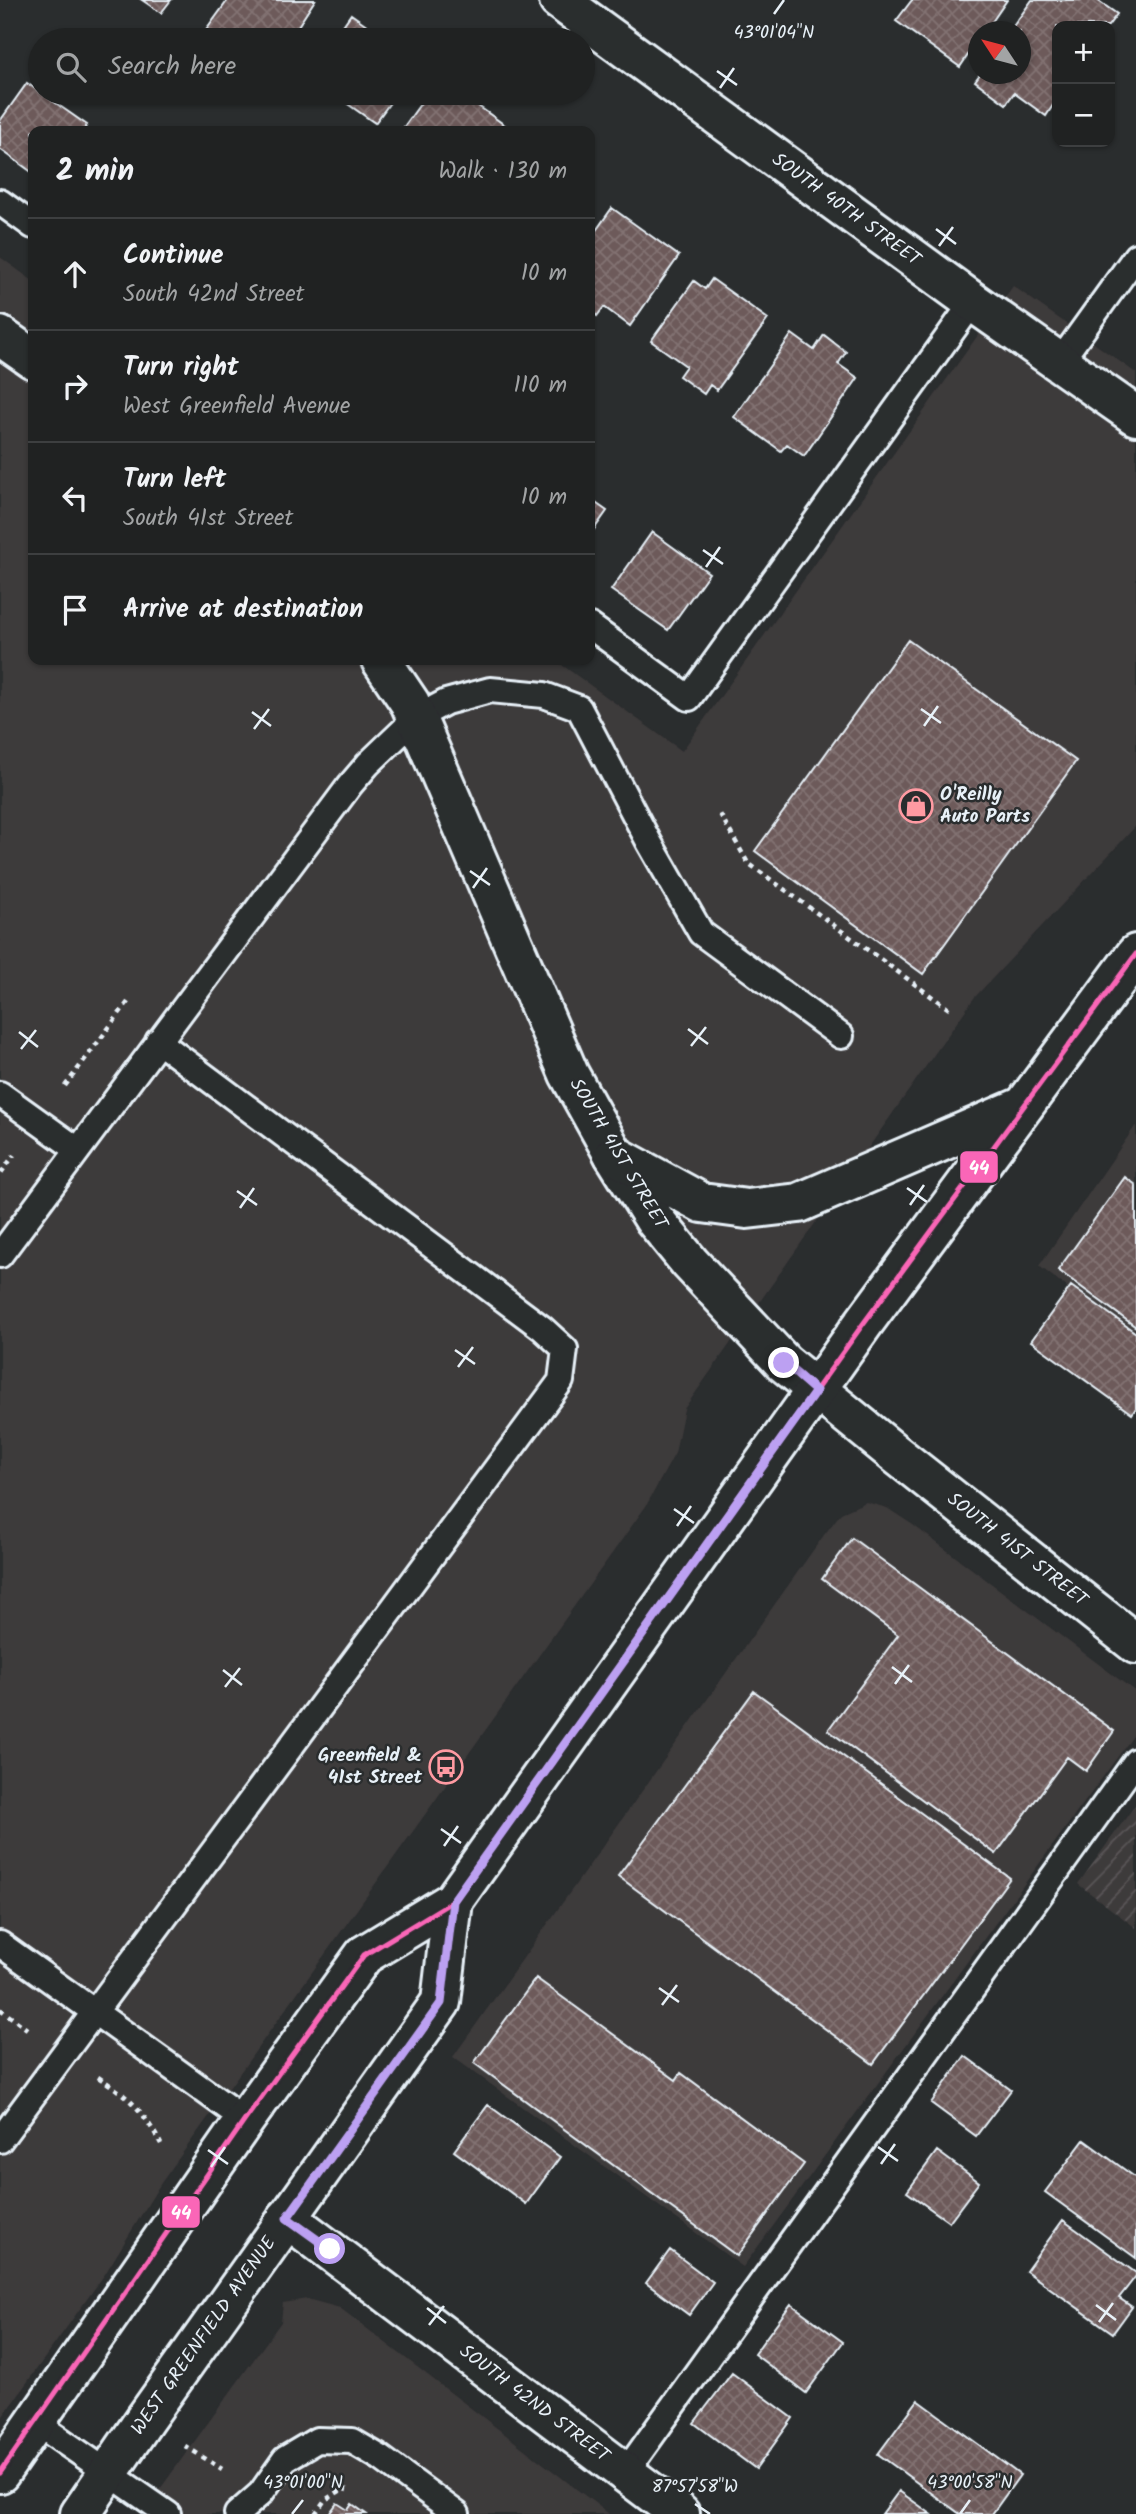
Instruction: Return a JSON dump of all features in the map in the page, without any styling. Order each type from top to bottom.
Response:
[{"type":"main road","name":"SOUTH 40TH STREET","points":[[559,0],[973,302],[1136,416]]},
{"type":"main road","points":[[0,336],[28,356]]},
{"type":"main road","name":"SOUTH 41ST STREET","points":[[384,665],[410,703],[569,1074],[614,1155],[654,1219],[690,1263],[784,1363],[1136,1644]]},
{"type":"main road","name":"WEST GREENFIELD AVENUE","points":[[0,2473],[245,2120],[364,1955],[453,1901],[816,1391],[1136,954]]},
{"type":"main road","points":[[614,1155],[702,1203],[747,1209],[799,1203],[1026,1105]]},
{"type":"main road","name":"WEST GREENFIELD AVENUE","points":[[80,2514],[441,2003],[453,1901]]},
{"type":"main road","name":"SOUTH 42ND STREET","points":[[287,2218],[680,2514]]},
{"type":"lane","points":[[0,202],[28,222]]},
{"type":"lane","points":[[1059,363],[1136,256]]},
{"type":"lane","points":[[595,630],[689,698],[973,302]]},
{"type":"lane","points":[[0,1255],[350,785],[416,718],[446,702],[490,691],[544,695],[579,708],[649,842],[701,933],[841,1036]]},
{"type":"lane","points":[[0,2140],[561,1381],[565,1349],[542,1328],[158,1041]]},
{"type":"lane","points":[[0,1094],[78,1150]]},
{"type":"lane","points":[[625,2473],[1136,1761]]},
{"type":"lane","points":[[0,1944],[245,2120]]},
{"type":"lane","points":[[35,2423],[168,2514]]},
{"type":"lane","points":[[237,2514],[261,2493],[285,2459],[317,2440],[352,2441],[381,2458],[457,2514]]},
{"type":"path","points":[[720,814],[748,863],[949,1009]]},
{"type":"path","points":[[70,1080],[128,1002]]},
{"type":"path","points":[[315,2514],[325,2500],[343,2489],[352,2492]]},
{"type":"shaded area","points":[[0,257],[28,277],[28,665],[562,665],[682,751],[1013,286],[1136,373],[1136,826],[974,998],[684,1409],[675,1453],[646,1506],[161,2183],[105,2274],[0,2420]]},
{"type":"shaded area","points":[[1136,1125],[1136,1339],[1039,1266]]},
{"type":"shaded area","points":[[866,1502],[887,1508],[913,1525],[1136,1692],[1136,1732],[743,2267],[453,2057],[824,1535],[841,1513]]},
{"type":"shaded area","points":[[1136,1804],[1136,1928],[1078,1884]]},
{"type":"shaded area","points":[[307,2299],[340,2308],[609,2514],[142,2514],[281,2322],[283,2303]]},
{"type":"building","points":[[142,0],[171,0],[161,13]]},
{"type":"building","points":[[228,0],[315,0],[297,28],[208,28]]},
{"type":"building","points":[[912,0],[1007,0],[993,21],[968,21],[968,55],[960,67],[896,21]]},
{"type":"building","points":[[1032,0],[1097,0],[1117,14],[1112,21],[1052,21],[1052,107],[1046,116],[1014,93],[1006,104],[979,84],[1031,84],[1031,21],[1017,21]]},
{"type":"building","points":[[351,14],[371,28],[341,28]]},
{"type":"building","points":[[27,83],[28,105],[58,105],[87,125],[28,126],[28,169],[0,149],[0,121]]},
{"type":"building","points":[[349,105],[388,105],[375,123]]},
{"type":"building","points":[[419,105],[477,105],[506,126],[405,126]]},
{"type":"building","points":[[612,208],[679,256],[630,326],[604,307],[597,316],[595,314],[595,232]]},
{"type":"building","points":[[712,279],[768,319],[717,390],[710,385],[704,394],[679,376],[686,366],[651,341],[694,281],[705,289]]},
{"type":"building","points":[[792,334],[814,350],[824,335],[846,352],[838,364],[858,378],[804,456],[787,444],[781,451],[734,417]]},
{"type":"building","points":[[595,503],[607,511],[595,528]]},
{"type":"building","points":[[652,532],[709,573],[668,630],[611,590]]},
{"type":"building","name":"O'Reilly Auto Parts","points":[[908,640],[1076,761],[923,974],[755,851]]},
{"type":"building","points":[[1125,1177],[1136,1185],[1136,1327],[1058,1270]]},
{"type":"building","points":[[1071,1286],[1136,1333],[1136,1408],[1132,1414],[1031,1341]]},
{"type":"building","points":[[852,1538],[1114,1731],[1086,1771],[1067,1757],[996,1854],[828,1730],[898,1635],[822,1579]]},
{"type":"building","points":[[754,1691],[1010,1878],[873,2064],[618,1876]]},
{"type":"building","points":[[536,1978],[676,2080],[681,2073],[804,2164],[737,2256],[474,2063]]},
{"type":"building","points":[[965,2056],[1011,2090],[976,2136],[931,2103]]},
{"type":"building","points":[[488,2105],[560,2157],[526,2204],[454,2151]]},
{"type":"building","points":[[1084,2140],[1136,2178],[1136,2258],[1045,2192]]},
{"type":"building","points":[[937,2151],[979,2182],[949,2222],[907,2192]]},
{"type":"building","points":[[1063,2220],[1136,2273],[1119,2298],[1132,2307],[1113,2333],[1026,2271]]},
{"type":"building","points":[[670,2250],[713,2282],[689,2315],[646,2283]]},
{"type":"building","points":[[791,2304],[843,2342],[806,2393],[754,2354]]},
{"type":"building","points":[[732,2373],[793,2418],[756,2469],[694,2423]]},
{"type":"building","points":[[918,2400],[1020,2475],[992,2514],[960,2514],[878,2454]]},
{"type":"building","points":[[899,2491],[931,2514],[882,2514]]},
{"type":"building","points":[[337,2503],[348,2510],[352,2504],[366,2514],[329,2514]]},
{"type":"transit line","name":"44","points":[[0,2473],[245,2120],[364,1955],[453,1901],[863,1324],[1136,954]]},
{"type":"place","name":"O'Reilly Auto Parts","points":[[916,806]]},
{"type":"place","name":"Greenfield & 41st Street","points":[[446,1767]]},
{"type":"route","points":[[330,2249],[287,2218],[441,2003],[453,1901],[816,1391],[784,1363]]}]
